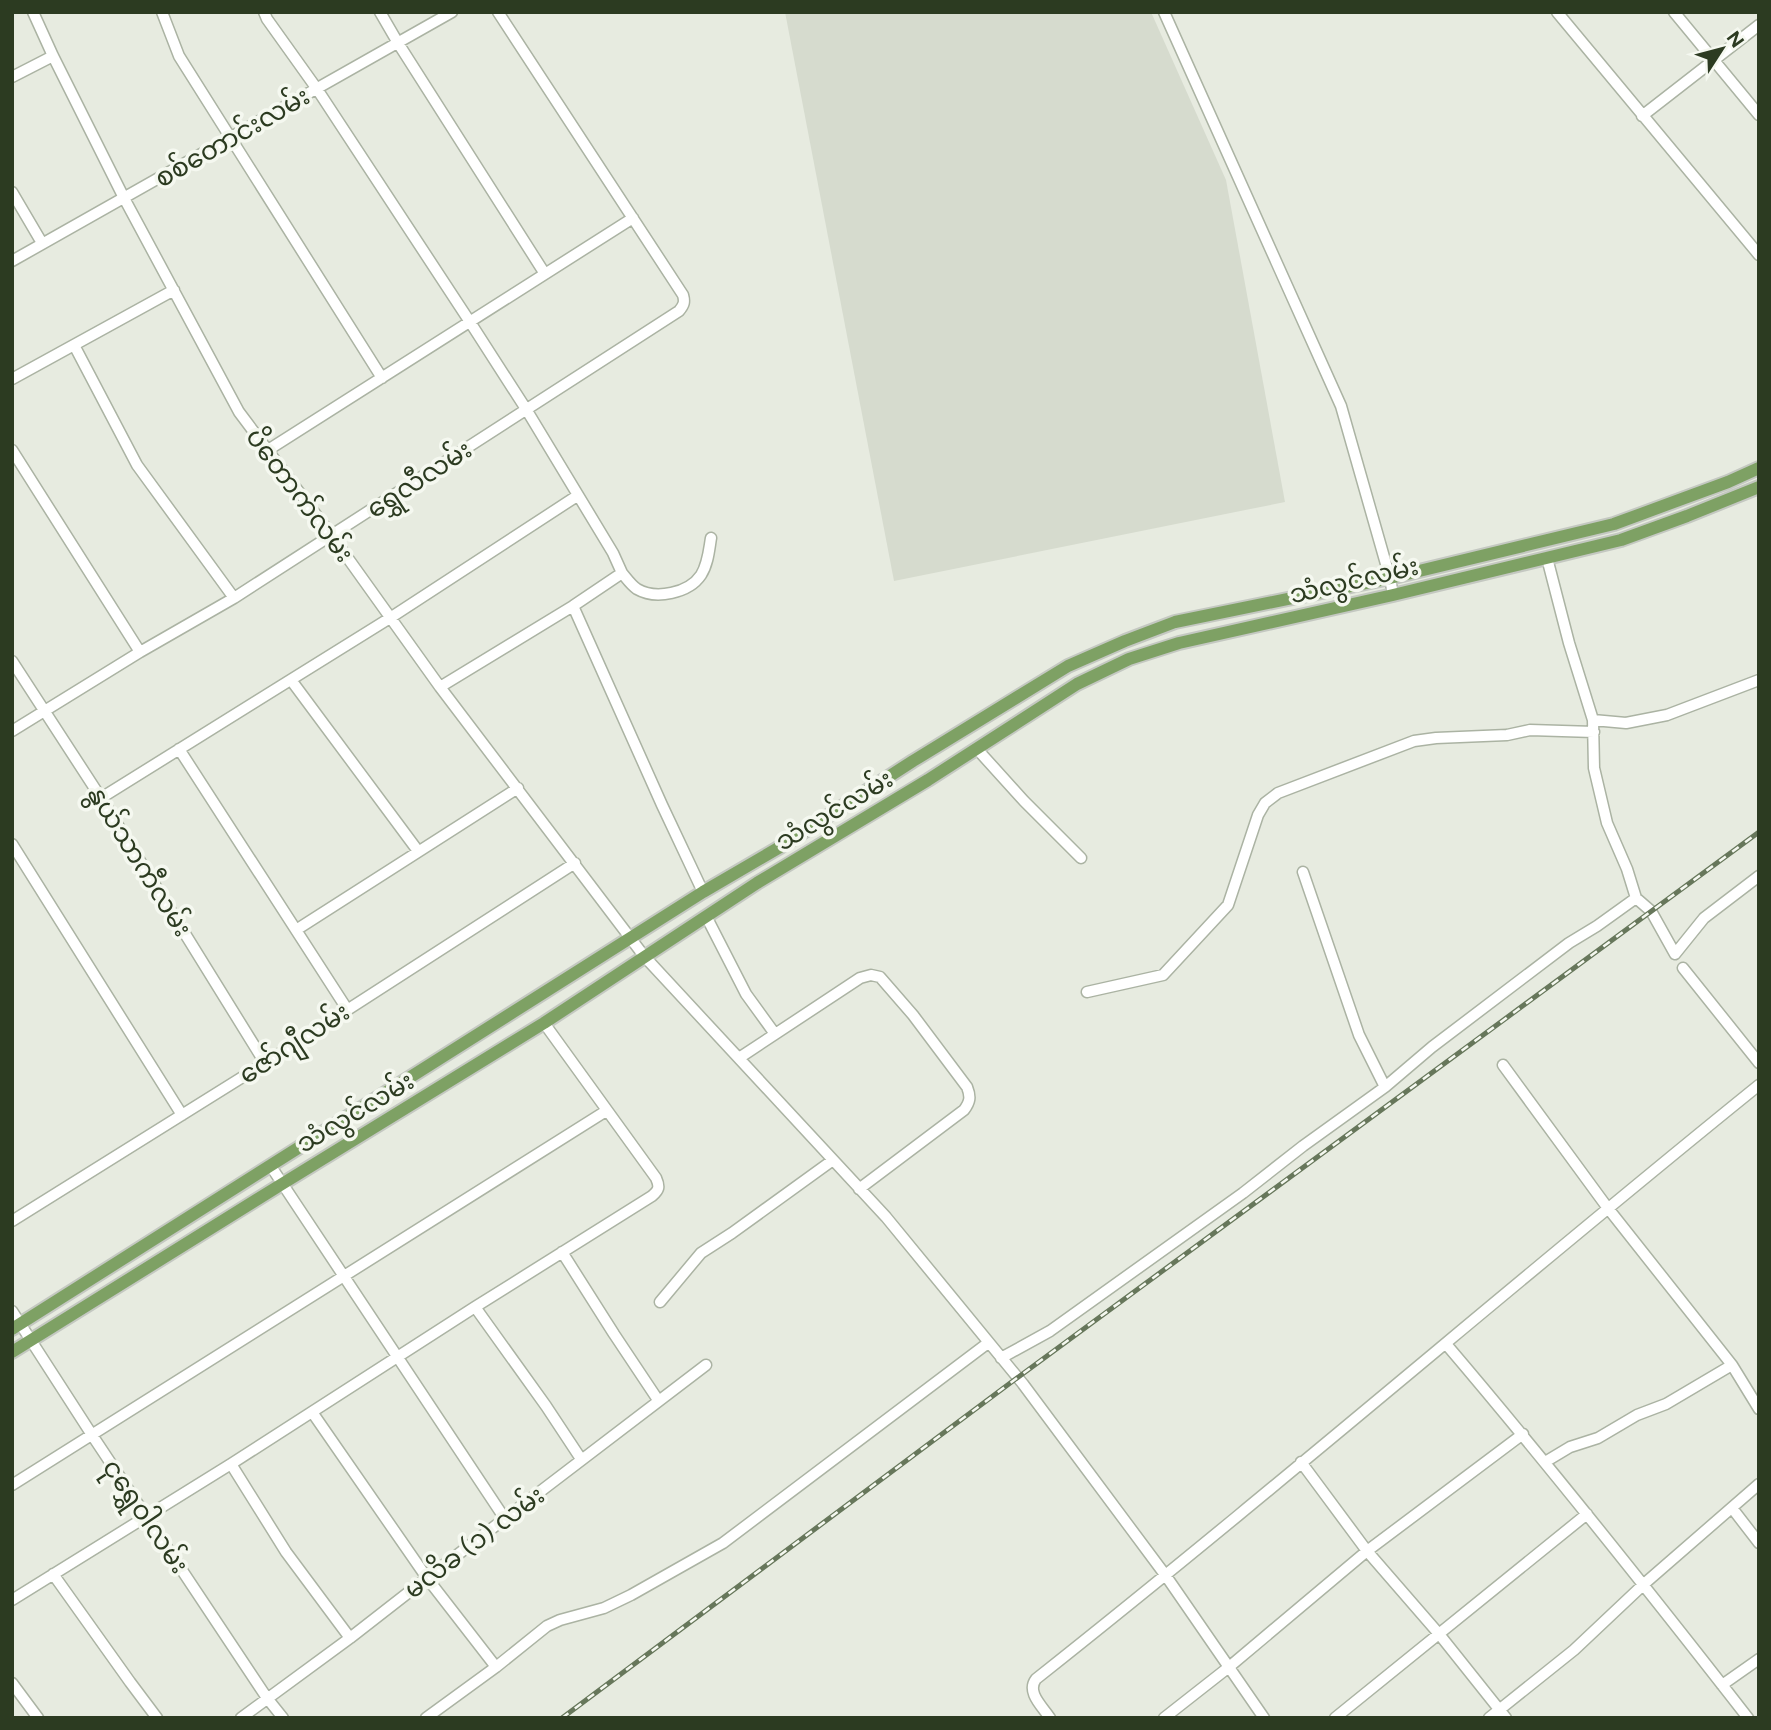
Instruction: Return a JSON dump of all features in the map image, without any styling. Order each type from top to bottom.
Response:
[{"type":"main road","name":"သံလွင်လမ်း","points":[[16,1326],[703,892],[780,847],[1068,666],[1175,622],[1390,578],[1615,524],[1759,468]]},
{"type":"main road","name":"သံလွင်လမ်း","points":[[12,1352],[544,1023],[757,883],[928,780],[1077,684],[1129,659],[1180,643],[1621,540],[1759,487]]},
{"type":"main road","points":[[1680,500],[1687,516]]},
{"type":"street","name":"ပိတောက်လမ်း","points":[[33,12],[124,198],[239,412],[440,687],[645,956],[886,1217],[1023,1384],[1166,1576],[1264,1718]]},
{"type":"street","points":[[162,12],[179,56],[382,378]]},
{"type":"street","points":[[264,12],[470,322],[613,553],[622,573],[638,590],[652,594],[666,594],[684,588],[696,581],[702,573],[708,559],[711,538]]},
{"type":"street","points":[[380,12],[545,274]]},
{"type":"street","name":"စစ်တောင်းလမ်း","points":[[12,261],[452,12]]},
{"type":"street","points":[[268,450],[633,218],[498,12]]},
{"type":"street","points":[[1164,12],[1341,407],[1393,595]]},
{"type":"street","points":[[1557,12],[1759,255]]},
{"type":"street","points":[[1674,12],[1759,115]]},
{"type":"street","points":[[1642,116],[1759,25]]},
{"type":"street","points":[[12,77],[53,56]]},
{"type":"street","points":[[12,192],[42,243]]},
{"type":"street","name":"ရွှေလီလမ်း","points":[[12,731],[234,598],[679,311],[684,305],[683,295],[633,218]]},
{"type":"street","points":[[12,379],[174,290]]},
{"type":"street","points":[[74,345],[137,465],[234,598]]},
{"type":"street","points":[[12,450],[140,653]]},
{"type":"street","points":[[101,798],[390,618],[577,496]]},
{"type":"street","points":[[1547,558],[1593,720],[1594,768],[1607,823],[1636,898],[1651,911],[1675,954],[1704,918],[1759,876]]},
{"type":"street","points":[[440,687],[622,573]]},
{"type":"street","points":[[573,606],[703,892]]},
{"type":"street","name":"နွယ်သာကီလမ်း","points":[[12,661],[101,798],[265,1063]]},
{"type":"street","points":[[290,680],[418,851]]},
{"type":"street","points":[[1593,720],[1626,723],[1668,715],[1759,681]]},
{"type":"street","points":[[1087,992],[1163,975],[1227,905],[1258,815],[1265,803],[1278,793],[1414,741],[1507,735],[1530,730],[1594,732]]},
{"type":"street","points":[[977,748],[1081,858]]},
{"type":"street","points":[[179,749],[347,1009]]},
{"type":"street","points":[[296,930],[518,788]]},
{"type":"street","points":[[12,844],[182,1115]]},
{"type":"street","name":"ဇော်ဂျီလမ်း","points":[[12,1221],[265,1063],[575,863]]},
{"type":"street","points":[[1303,872],[1360,1035],[1385,1087]]},
{"type":"street","points":[[1001,1358],[1050,1332],[1243,1193],[1385,1087],[1432,1047],[1569,943],[1636,898]]},
{"type":"street","points":[[706,916],[746,994],[775,1034]]},
{"type":"street","points":[[1683,968],[1759,1063]]},
{"type":"street","points":[[739,1058],[860,978],[871,975],[880,977],[913,1015],[967,1087],[970,1096],[969,1104],[964,1110],[859,1189]]},
{"type":"street","points":[[12,1600],[232,1464],[658,1191],[656,1178],[544,1023]]},
{"type":"street","points":[[1503,1065],[1607,1208],[1732,1365],[1759,1409]]},
{"type":"street","points":[[1050,1718],[1032,1689],[1036,1679],[1166,1576],[1607,1208],[1759,1085]]},
{"type":"street","points":[[12,1485],[606,1111]]},
{"type":"street","points":[[660,1302],[701,1253],[833,1160]]},
{"type":"street","points":[[270,1165],[505,1519]]},
{"type":"street","points":[[562,1252],[659,1400]]},
{"type":"street","points":[[475,1307],[581,1459]]},
{"type":"street","name":"ငုရွှေဝါလမ်း","points":[[12,1311],[16,1326],[31,1340],[267,1698],[283,1718]]},
{"type":"street","points":[[426,1718],[547,1626],[604,1608],[723,1544],[988,1343]]},
{"type":"street","points":[[1446,1344],[1523,1434],[1748,1718]]},
{"type":"street","name":"မလိခ (၁) လမ်း","points":[[241,1718],[350,1638],[706,1365]]},
{"type":"street","points":[[1545,1462],[1570,1447],[1598,1438],[1637,1415],[1665,1404],[1732,1365]]},
{"type":"street","points":[[312,1412],[426,1578],[496,1667]]},
{"type":"street","points":[[1164,1718],[1367,1551],[1523,1434]]},
{"type":"street","points":[[1301,1462],[1367,1551],[1439,1634],[1503,1714]]},
{"type":"street","points":[[232,1464],[286,1552],[350,1638]]},
{"type":"street","points":[[1489,1718],[1503,1714],[1644,1584],[1759,1484]]},
{"type":"street","points":[[1732,1508],[1759,1543]]},
{"type":"street","points":[[1335,1718],[1587,1514]]},
{"type":"street","points":[[53,1574],[157,1718]]},
{"type":"street","points":[[1722,1685],[1759,1659]]},
{"type":"street","points":[[12,1682],[38,1718]]},
{"type":"shaded area","points":[[785,12],[1151,12],[1226,180],[1285,502],[894,581]]},
{"type":"railway","points":[[562,1718],[1017,1378],[1759,832]]}]
